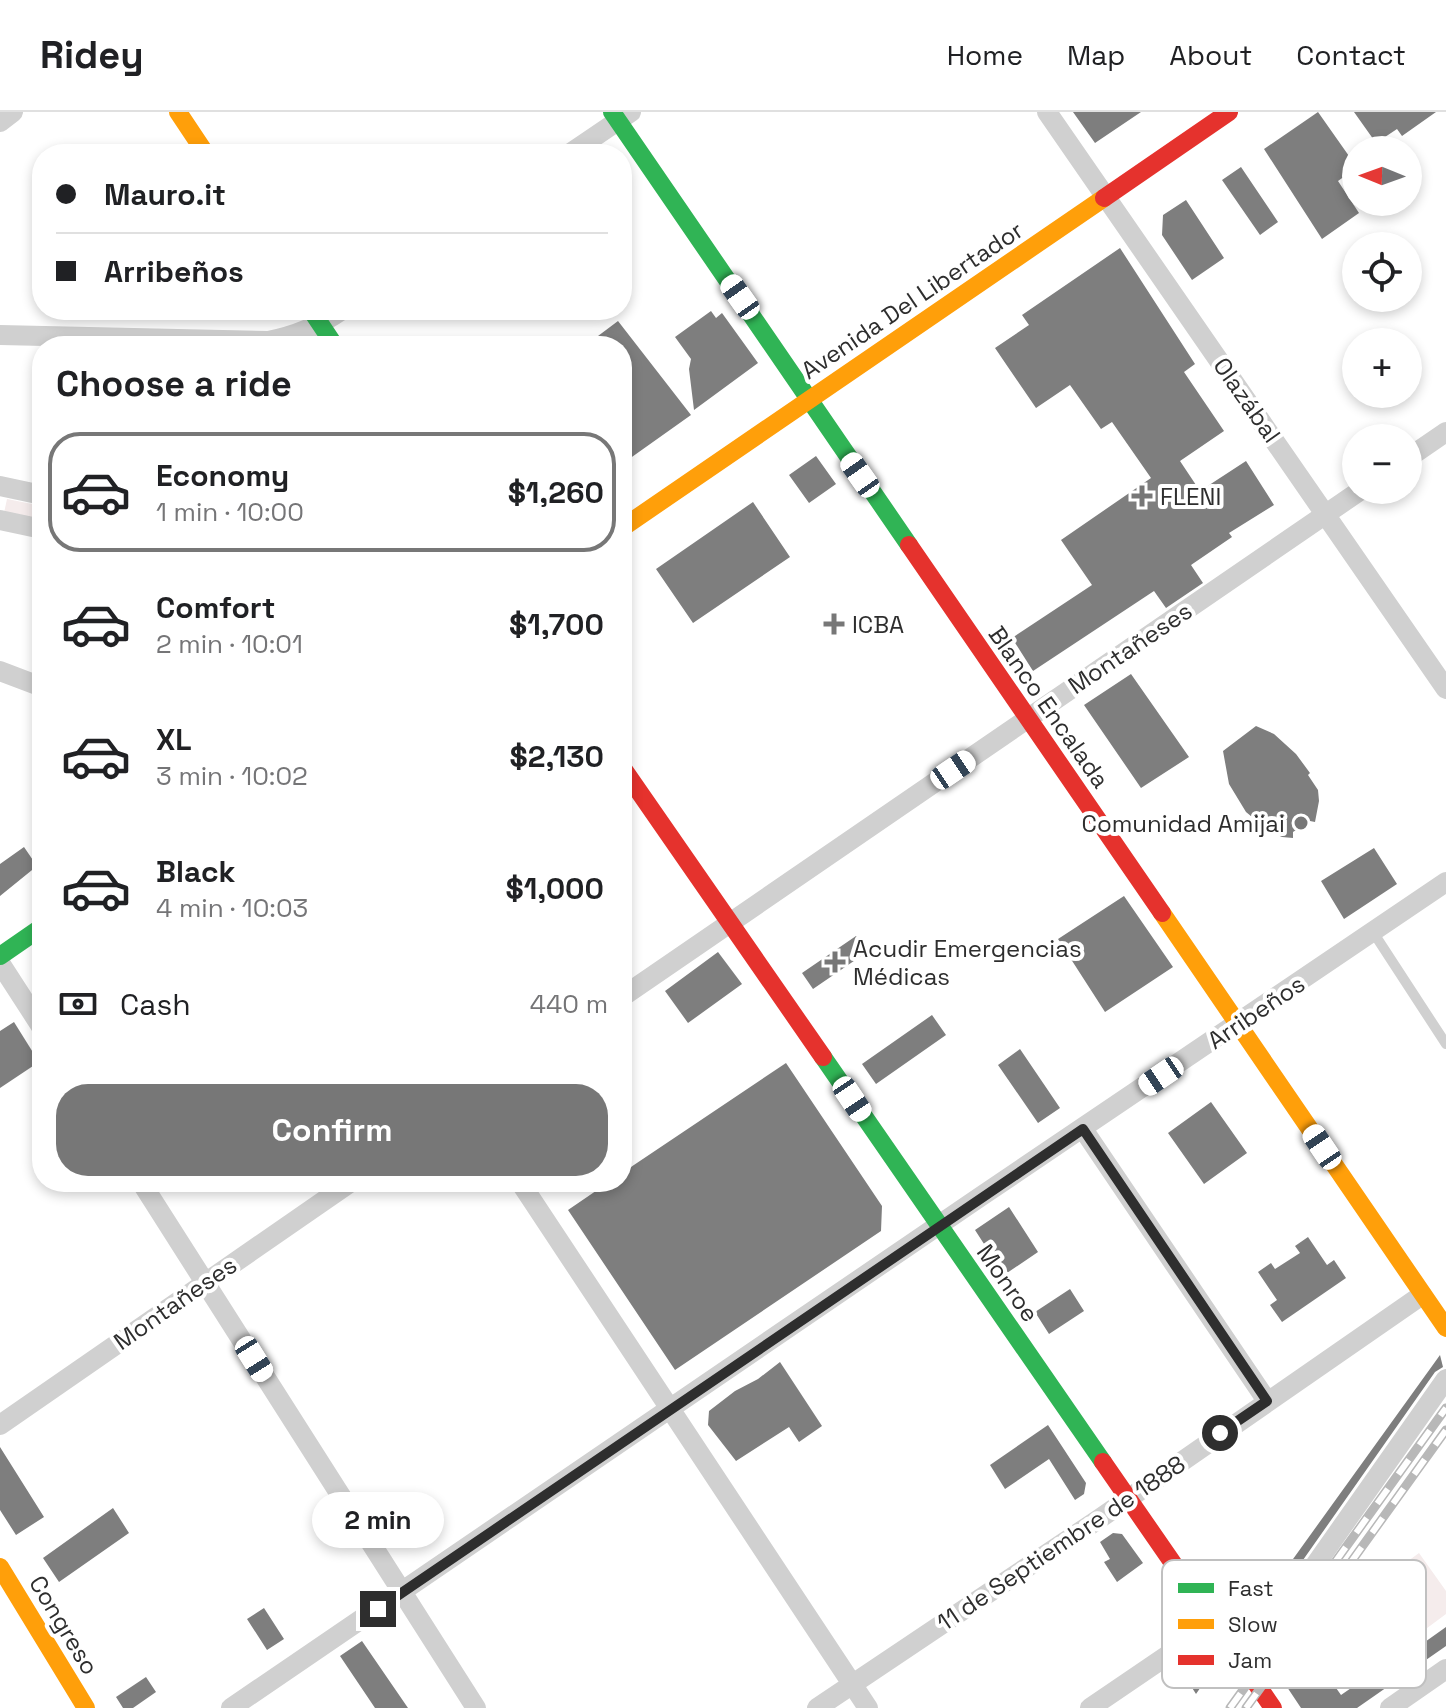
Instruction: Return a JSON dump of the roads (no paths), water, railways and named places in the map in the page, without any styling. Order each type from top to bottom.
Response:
[{"type":"main road","points":[[178,112],[199,144]]},
{"type":"main road","name":"Avenida Del Libertador","points":[[632,521],[1229,112]]},
{"type":"main road","name":"Blanco Encalada","points":[[620,115],[809,400],[1422,1295],[1443,1317]]},
{"type":"main road","name":"Monroe","points":[[632,781],[1171,1560]]},
{"type":"main road","points":[[0,956],[32,934]]},
{"type":"main road","name":"Congreso","points":[[0,1567],[86,1708]]},
{"type":"main road","name":"Monroe","points":[[1259,1688],[1273,1708]]},
{"type":"street","points":[[0,122],[13,112]]},
{"type":"street","name":"Olazábal","points":[[1047,112],[1446,689]]},
{"type":"street","points":[[582,144],[620,115]]},
{"type":"street","points":[[288,336],[312,320]]},
{"type":"street","points":[[0,335],[35,336]]},
{"type":"street","points":[[1422,448],[1446,432]]},
{"type":"street","points":[[0,486],[32,493]]},
{"type":"street","name":"Montañeses","points":[[632,990],[1342,503]]},
{"type":"street","points":[[0,520],[32,527]]},
{"type":"street","points":[[0,671],[32,683]]},
{"type":"street","name":"Arribeños","points":[[231,1708],[1446,882]]},
{"type":"street","points":[[0,963],[32,1013]]},
{"type":"street","points":[[1083,1129],[1267,1401]]},
{"type":"street","points":[[147,1192],[476,1708]]},
{"type":"street","name":"Montañeses","points":[[0,1425],[336,1192]]},
{"type":"street","points":[[527,1192],[868,1708]]},
{"type":"street","name":"11 de Septiembre de 1888","points":[[817,1708],[1099,1519],[1422,1295]]},
{"type":"street","points":[[1319,1560],[1446,1379]]},
{"type":"street","points":[[1090,1708],[1162,1659]]},
{"type":"street","points":[[1426,1683],[1446,1669]]},
{"type":"street","points":[[1390,1708],[1419,1688]]},
{"type":"lane","points":[[1373,932],[1446,1044]]},
{"type":"railway","points":[[1337,1560],[1446,1408]]},
{"type":"railway","points":[[1352,1560],[1446,1430]]},
{"type":"railway","points":[[1230,1708],[1244,1688]]},
{"type":"railway","points":[[1246,1708],[1260,1688]]},
{"type":"place","name":"FLENI","points":[[1142,496]]},
{"type":"place","name":"ICBA","points":[[834,624]]},
{"type":"place","name":"Comunidad Amijai","points":[[1301,823]]},
{"type":"place","name":"Acudir Emergencias Médicas","points":[[835,962]]}]
